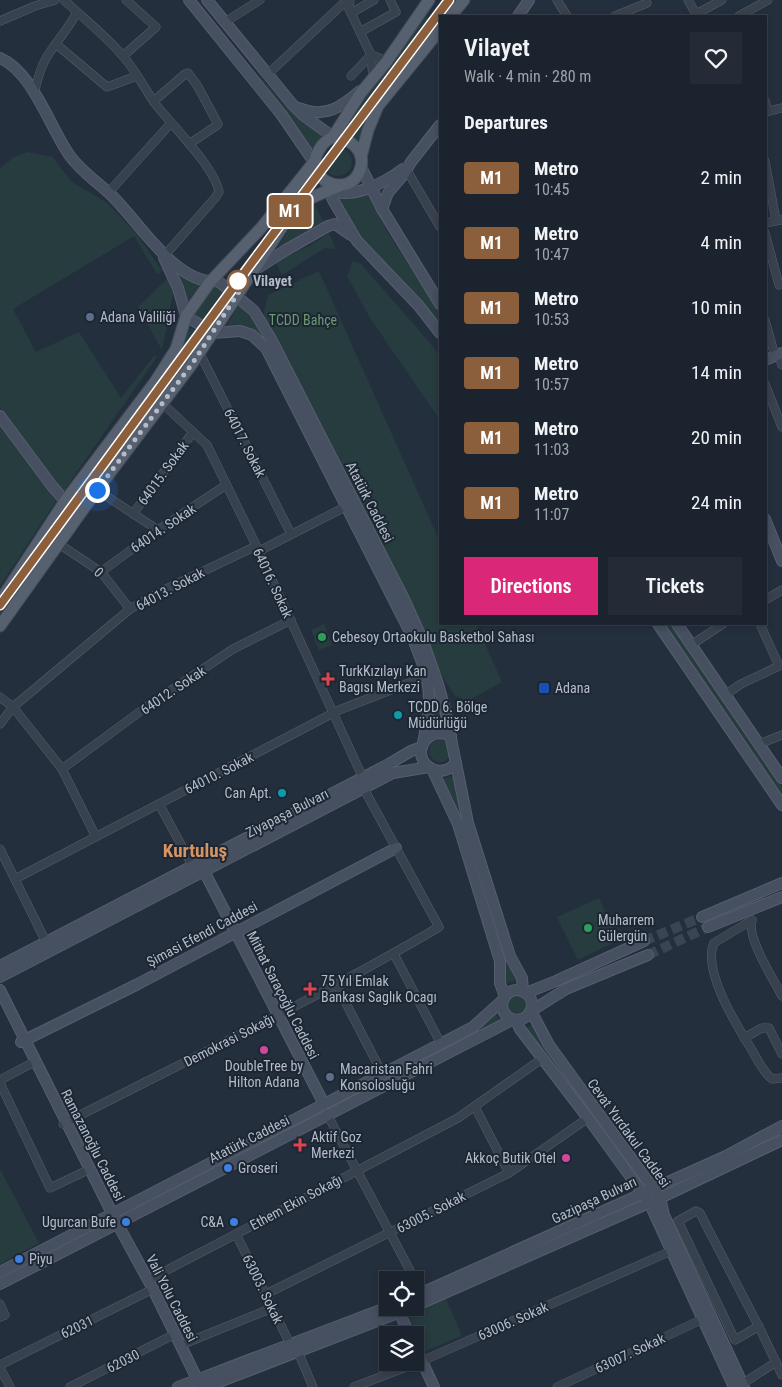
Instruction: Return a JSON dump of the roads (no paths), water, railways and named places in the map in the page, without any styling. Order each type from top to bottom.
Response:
[{"type":"main road","points":[[189,0],[282,114],[314,162],[316,170],[356,238]]},
{"type":"main road","points":[[207,0],[292,104],[333,137],[346,140],[358,150],[371,187],[382,209],[438,300]]},
{"type":"main road","points":[[292,104],[308,111],[321,113],[339,108],[364,88],[373,78],[429,0]]},
{"type":"main road","points":[[453,15],[464,0]]},
{"type":"main road","points":[[520,15],[529,0]]},
{"type":"main road","points":[[0,626],[199,352],[292,212],[327,186],[341,185],[355,179],[372,117],[383,100],[439,31]]},
{"type":"main road","points":[[0,58],[18,70],[34,93],[70,156],[109,192],[164,254],[178,288],[186,316],[213,332]]},
{"type":"main road","points":[[0,601],[66,501],[155,382],[176,349],[186,316],[210,282],[261,228],[314,162],[324,142],[333,137],[364,88]]},
{"type":"main road","points":[[382,209],[388,193],[439,126]]},
{"type":"main road","points":[[327,186],[340,193],[365,190],[408,166]]},
{"type":"main road","points":[[252,272],[286,250],[335,224],[356,238],[419,306],[439,331]]},
{"type":"main road","name":"Atatürk Caddesi","points":[[164,254],[190,275],[210,282],[218,281],[254,311],[271,339],[404,599],[423,642],[438,684],[451,736]]},
{"type":"main road","name":"Atatürk Caddesi","points":[[213,332],[240,331],[252,335],[266,348],[347,506],[411,634],[427,676],[429,687],[428,709],[422,745]]},
{"type":"main road","points":[[0,416],[52,486],[66,501]]},
{"type":"main road","points":[[767,523],[782,561]]},
{"type":"main road","points":[[659,625],[782,805]]},
{"type":"main road","points":[[678,625],[782,778]]},
{"type":"main road","points":[[531,1011],[532,1003],[524,993],[522,978],[510,956],[468,823],[451,736],[445,733],[432,735],[422,745],[423,760],[430,768],[458,824],[500,961],[500,983],[504,999],[502,1005],[505,1014],[514,1020],[527,1017],[531,1011],[566,989],[648,955]]},
{"type":"main road","name":"Ziyapaşa Bulvarı","points":[[0,966],[363,778],[422,745]]},
{"type":"main road","points":[[430,768],[440,772],[447,770],[456,763]]},
{"type":"main road","name":"Ziyapaşa Bulvarı","points":[[0,977],[393,773],[430,768]]},
{"type":"main road","name":"Şimasi Efendi Caddesi","points":[[23,1041],[136,985],[396,848]]},
{"type":"main road","name":"Mithat Saraçoğlu Caddesi","points":[[204,871],[326,1109]]},
{"type":"main road","points":[[702,917],[782,883]]},
{"type":"main road","points":[[708,927],[782,897]]},
{"type":"main road","points":[[504,999],[514,991],[524,993],[556,981],[644,941]]},
{"type":"main road","name":"Ramazanoğlu Caddesi","points":[[0,990],[23,1041]]},
{"type":"main road","name":"Atatürk Caddesi","points":[[326,1109],[383,1075],[473,1027],[504,999]]},
{"type":"main road","name":"Ramazanoğlu Caddesi","points":[[0,1002],[23,1041],[113,1217]]},
{"type":"main road","name":"Cevat Yurdakul Caddesi","points":[[531,1011],[549,1045],[654,1187],[660,1198],[664,1215],[740,1386]]},
{"type":"main road","name":"Atatürk Caddesi","points":[[0,1272],[326,1109],[514,1020]]},
{"type":"main road","name":"Cevat Yurdakul Caddesi","points":[[514,1020],[649,1202],[703,1319],[740,1386]]},
{"type":"main road","name":"Gazipaşa Bulvarı","points":[[424,1302],[660,1198],[729,1160],[782,1126]]},
{"type":"main road","name":"Gazipaşa Bulvarı","points":[[424,1291],[654,1187],[782,1140]]},
{"type":"main road","points":[[620,1203],[629,1190],[627,1172]]},
{"type":"main road","name":"Atatürk Caddesi","points":[[0,1284],[113,1217]]},
{"type":"main road","name":"Vali Yolu Caddesi","points":[[113,1217],[151,1285],[199,1383]]},
{"type":"main road","points":[[178,1387],[199,1383],[290,1344],[379,1310]]},
{"type":"main road","points":[[206,1387],[298,1352],[384,1316]]},
{"type":"main road","points":[[424,1365],[434,1387]]},
{"type":"street","points":[[1,18],[55,0]]},
{"type":"street","points":[[64,0],[123,56],[154,101],[189,144],[214,179],[219,192],[164,254]]},
{"type":"street","points":[[123,56],[156,27],[126,0]]},
{"type":"street","points":[[225,22],[260,0]]},
{"type":"street","points":[[349,0],[349,9],[371,55],[373,78]]},
{"type":"street","points":[[267,75],[349,0]]},
{"type":"street","points":[[351,13],[374,0]]},
{"type":"street","points":[[360,32],[396,12],[390,0]]},
{"type":"street","points":[[557,0],[566,15]]},
{"type":"street","points":[[688,0],[696,14],[708,3],[722,0]]},
{"type":"street","points":[[741,15],[768,0]]},
{"type":"street","points":[[617,15],[647,3]]},
{"type":"street","points":[[34,93],[42,67],[49,53],[68,28],[77,12]]},
{"type":"street","points":[[56,44],[107,86],[137,76]]},
{"type":"street","points":[[371,55],[387,61]]},
{"type":"street","points":[[351,76],[371,55]]},
{"type":"street","points":[[154,101],[188,73],[197,85],[218,124],[189,144]]},
{"type":"street","points":[[767,112],[782,108]]},
{"type":"street","points":[[109,192],[171,123]]},
{"type":"street","points":[[408,166],[439,225]]},
{"type":"street","points":[[767,169],[779,220]]},
{"type":"street","points":[[767,240],[779,284],[782,284]]},
{"type":"street","points":[[767,327],[775,356],[782,364]]},
{"type":"street","name":"64017. Sokak","points":[[199,352],[291,534]]},
{"type":"street","points":[[767,389],[782,427]]},
{"type":"street","name":"64016. Sokak","points":[[162,403],[207,445],[291,620],[363,778]]},
{"type":"street","name":"64015. Sokak","points":[[133,514],[193,432]]},
{"type":"street","name":"64014. Sokak","points":[[101,572],[158,530],[226,485]]},
{"type":"street","points":[[97,490],[158,530]]},
{"type":"street","name":"64013. Sokak","points":[[0,724],[13,707],[130,610],[166,589],[254,547],[261,550],[347,506]]},
{"type":"street","name":"0","points":[[59,544],[101,572],[130,610]]},
{"type":"street","points":[[767,599],[782,590]]},
{"type":"street","name":"64012. Sokak","points":[[62,769],[149,705],[233,649],[291,620]]},
{"type":"street","points":[[691,644],[721,625]]},
{"type":"street","points":[[725,695],[741,684],[779,666],[760,625]]},
{"type":"street","name":"64010. Sokak","points":[[15,879],[334,714],[427,676]]},
{"type":"street","points":[[0,697],[13,707],[62,769],[96,837]]},
{"type":"street","points":[[759,744],[782,735]]},
{"type":"street","name":"Demokrasi Sokağı","points":[[65,1123],[279,1015],[394,954],[439,927],[364,789]]},
{"type":"street","points":[[159,804],[192,865]]},
{"type":"street","points":[[0,849],[46,942]]},
{"type":"street","points":[[782,996],[755,944],[750,925],[752,920],[714,943],[711,959],[729,1013],[769,1077],[776,1080],[782,1078]]},
{"type":"street","points":[[394,954],[441,1044]]},
{"type":"street","points":[[336,984],[383,1075]]},
{"type":"street","points":[[744,1038],[762,1028],[769,1028],[782,1054]]},
{"type":"street","name":"Ethem Ekin Sokağı","points":[[151,1285],[236,1234],[458,1118],[543,1058]]},
{"type":"street","points":[[34,1062],[0,1081],[50,1188],[89,1170]]},
{"type":"street","points":[[475,1107],[509,1174]]},
{"type":"street","points":[[326,1109],[410,1271]]},
{"type":"street","name":"63005. Sokak","points":[[266,1294],[509,1174],[588,1118]]},
{"type":"street","points":[[759,1326],[734,1340],[678,1221],[696,1211],[700,1214],[759,1326],[782,1376]]},
{"type":"street","name":"63003. Sokak","points":[[236,1234],[290,1344]]},
{"type":"street","name":"63006. Sokak","points":[[424,1360],[671,1251]]},
{"type":"street","name":"62031","points":[[0,1366],[151,1285]]},
{"type":"street","points":[[0,1304],[5,1314],[0,1317]]},
{"type":"street","points":[[181,1345],[272,1308]]},
{"type":"street","name":"63007. Sokak","points":[[557,1387],[703,1319]]},
{"type":"street","name":"62030","points":[[70,1387],[175,1334]]},
{"type":"street","points":[[298,1352],[313,1387]]},
{"type":"street","points":[[740,1386],[776,1362]]},
{"type":"street","points":[[0,1366],[10,1387]]},
{"type":"street","name":"63006. Sokak","points":[[354,1387],[396,1371]]},
{"type":"tunnel","points":[[644,941],[702,917]]},
{"type":"tunnel","points":[[648,955],[708,927]]},
{"type":"railway","points":[[432,20],[449,0]]},
{"type":"metro line","name":"M1","points":[[0,605],[250,265],[432,20],[449,0]]},
{"type":"place","name":"Vilayet","points":[[238,281]]},
{"type":"place","name":"Adana Valiliği","points":[[90,317]]},
{"type":"place","name":"Cebesoy Ortaokulu Basketbol Sahası","points":[[322,637]]},
{"type":"place","name":"TurkKızılayı Kan Bagısı Merkezi","points":[[328,679]]},
{"type":"place","name":"Adana","points":[[544,688]]},
{"type":"place","name":"TCDD 6. Bölge Müdürlüğü","points":[[398,715]]},
{"type":"place","name":"Can Apt.","points":[[282,793]]},
{"type":"place","name":"Muharrem Gülergün","points":[[588,928]]},
{"type":"place","name":"75 Yıl Emlak Bankası Saglık Ocagı","points":[[310,989]]},
{"type":"place","name":"DoubleTree by Hilton Adana","points":[[264,1050]]},
{"type":"place","name":"Macaristan Fahri Konsolosluğu","points":[[330,1077]]},
{"type":"place","name":"Aktif Goz Merkezi","points":[[300,1145]]},
{"type":"place","name":"Akkoç Butik Otel","points":[[566,1158]]},
{"type":"place","name":"Groseri","points":[[228,1168]]},
{"type":"place","name":"Ugurcan Bufe","points":[[126,1222]]},
{"type":"place","name":"C&A","points":[[234,1222]]},
{"type":"place","name":"Piyu","points":[[19,1259]]},
{"type":"district","name":"Kurtuluş","points":[[195,850]]},
{"type":"park label","name":"TCDD Bahçe","points":[[303,320]]}]
